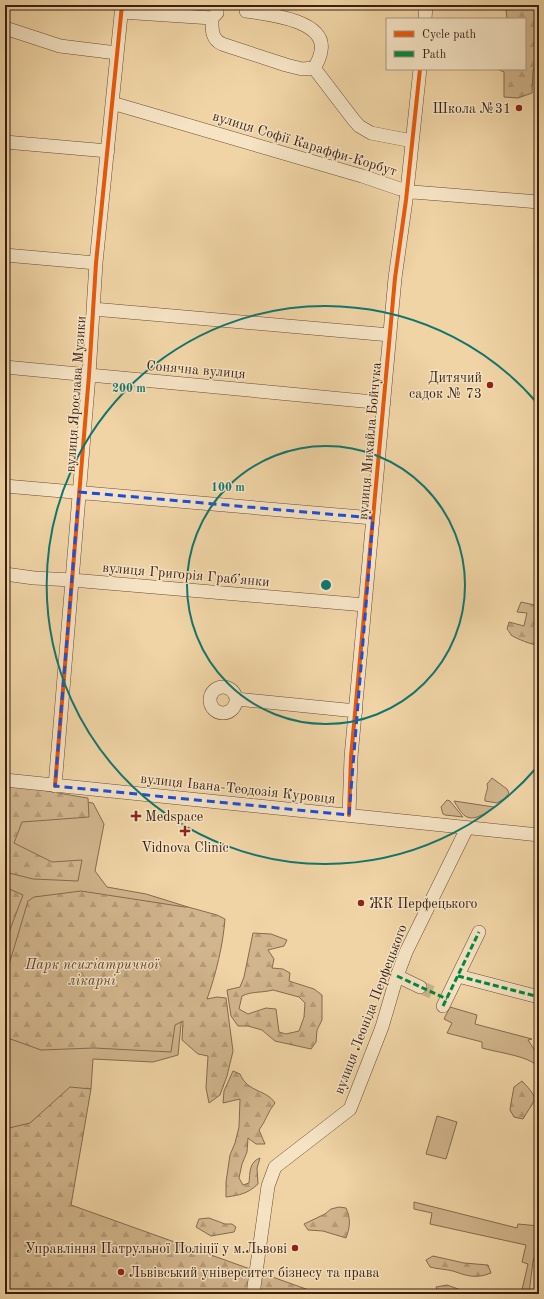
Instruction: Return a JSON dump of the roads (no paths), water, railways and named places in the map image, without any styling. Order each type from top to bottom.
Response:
[{"type":"street","points":[[425,18],[426,5]]},
{"type":"street","name":"вулиця Ярослава Музики","points":[[55,786],[89,375],[96,263],[122,8],[214,16],[212,32],[216,41],[286,65],[302,69],[314,68]]},
{"type":"street","points":[[246,11],[270,14],[302,23],[318,34],[322,46],[319,62],[314,68],[359,126],[371,134],[412,141]]},
{"type":"street","points":[[5,28],[60,46],[117,53]]},
{"type":"street","name":"вулиця Михайла Бойчука","points":[[349,815],[351,757],[395,278],[420,70]]},
{"type":"street","name":"вулиця Софії Караффи-Корбут","points":[[112,102],[347,171],[406,191],[539,202]]},
{"type":"street","points":[[5,142],[108,151]]},
{"type":"street","points":[[5,255],[96,263]]},
{"type":"street","points":[[93,309],[390,335]]},
{"type":"street","name":"Сонячна вулиця","points":[[5,367],[384,403]]},
{"type":"street","points":[[5,486],[373,518]]},
{"type":"street","name":"вулиця Григорія Грабʼянки","points":[[5,574],[34,578],[365,605]]},
{"type":"street","points":[[236,699],[356,711]]},
{"type":"street","name":"вулиця Івана-Теодозія Куровця","points":[[5,780],[539,835]]},
{"type":"street","name":"вулиця Леоніда Перфецького","points":[[253,1294],[268,1186],[275,1167],[350,1109],[382,1027],[397,976],[406,952],[467,828]]},
{"type":"street","points":[[442,1000],[458,976],[479,932]]},
{"type":"street","points":[[397,976],[420,987]]},
{"type":"street","points":[[458,976],[539,997]]},
{"type":"tunnel","points":[[420,987],[436,994]]},
{"type":"place","name":"Школа №31","points":[[519,108]]},
{"type":"place","name":"Дитячий садок № 73","points":[[490,385]]},
{"type":"place","name":"Medspace","points":[[136,816]]},
{"type":"place","name":"Vidnova Clinic","points":[[185,831]]},
{"type":"place","name":"ЖК Перфецького","points":[[361,903]]},
{"type":"place","name":"Управління Патрульної Поліції у м.Львові","points":[[295,1248]]},
{"type":"place","name":"Львівський університет бізнесу та права","points":[[121,1272]]},
{"type":"park label","name":"Парк психіатричної лікарні","points":[[92,972]]}]
